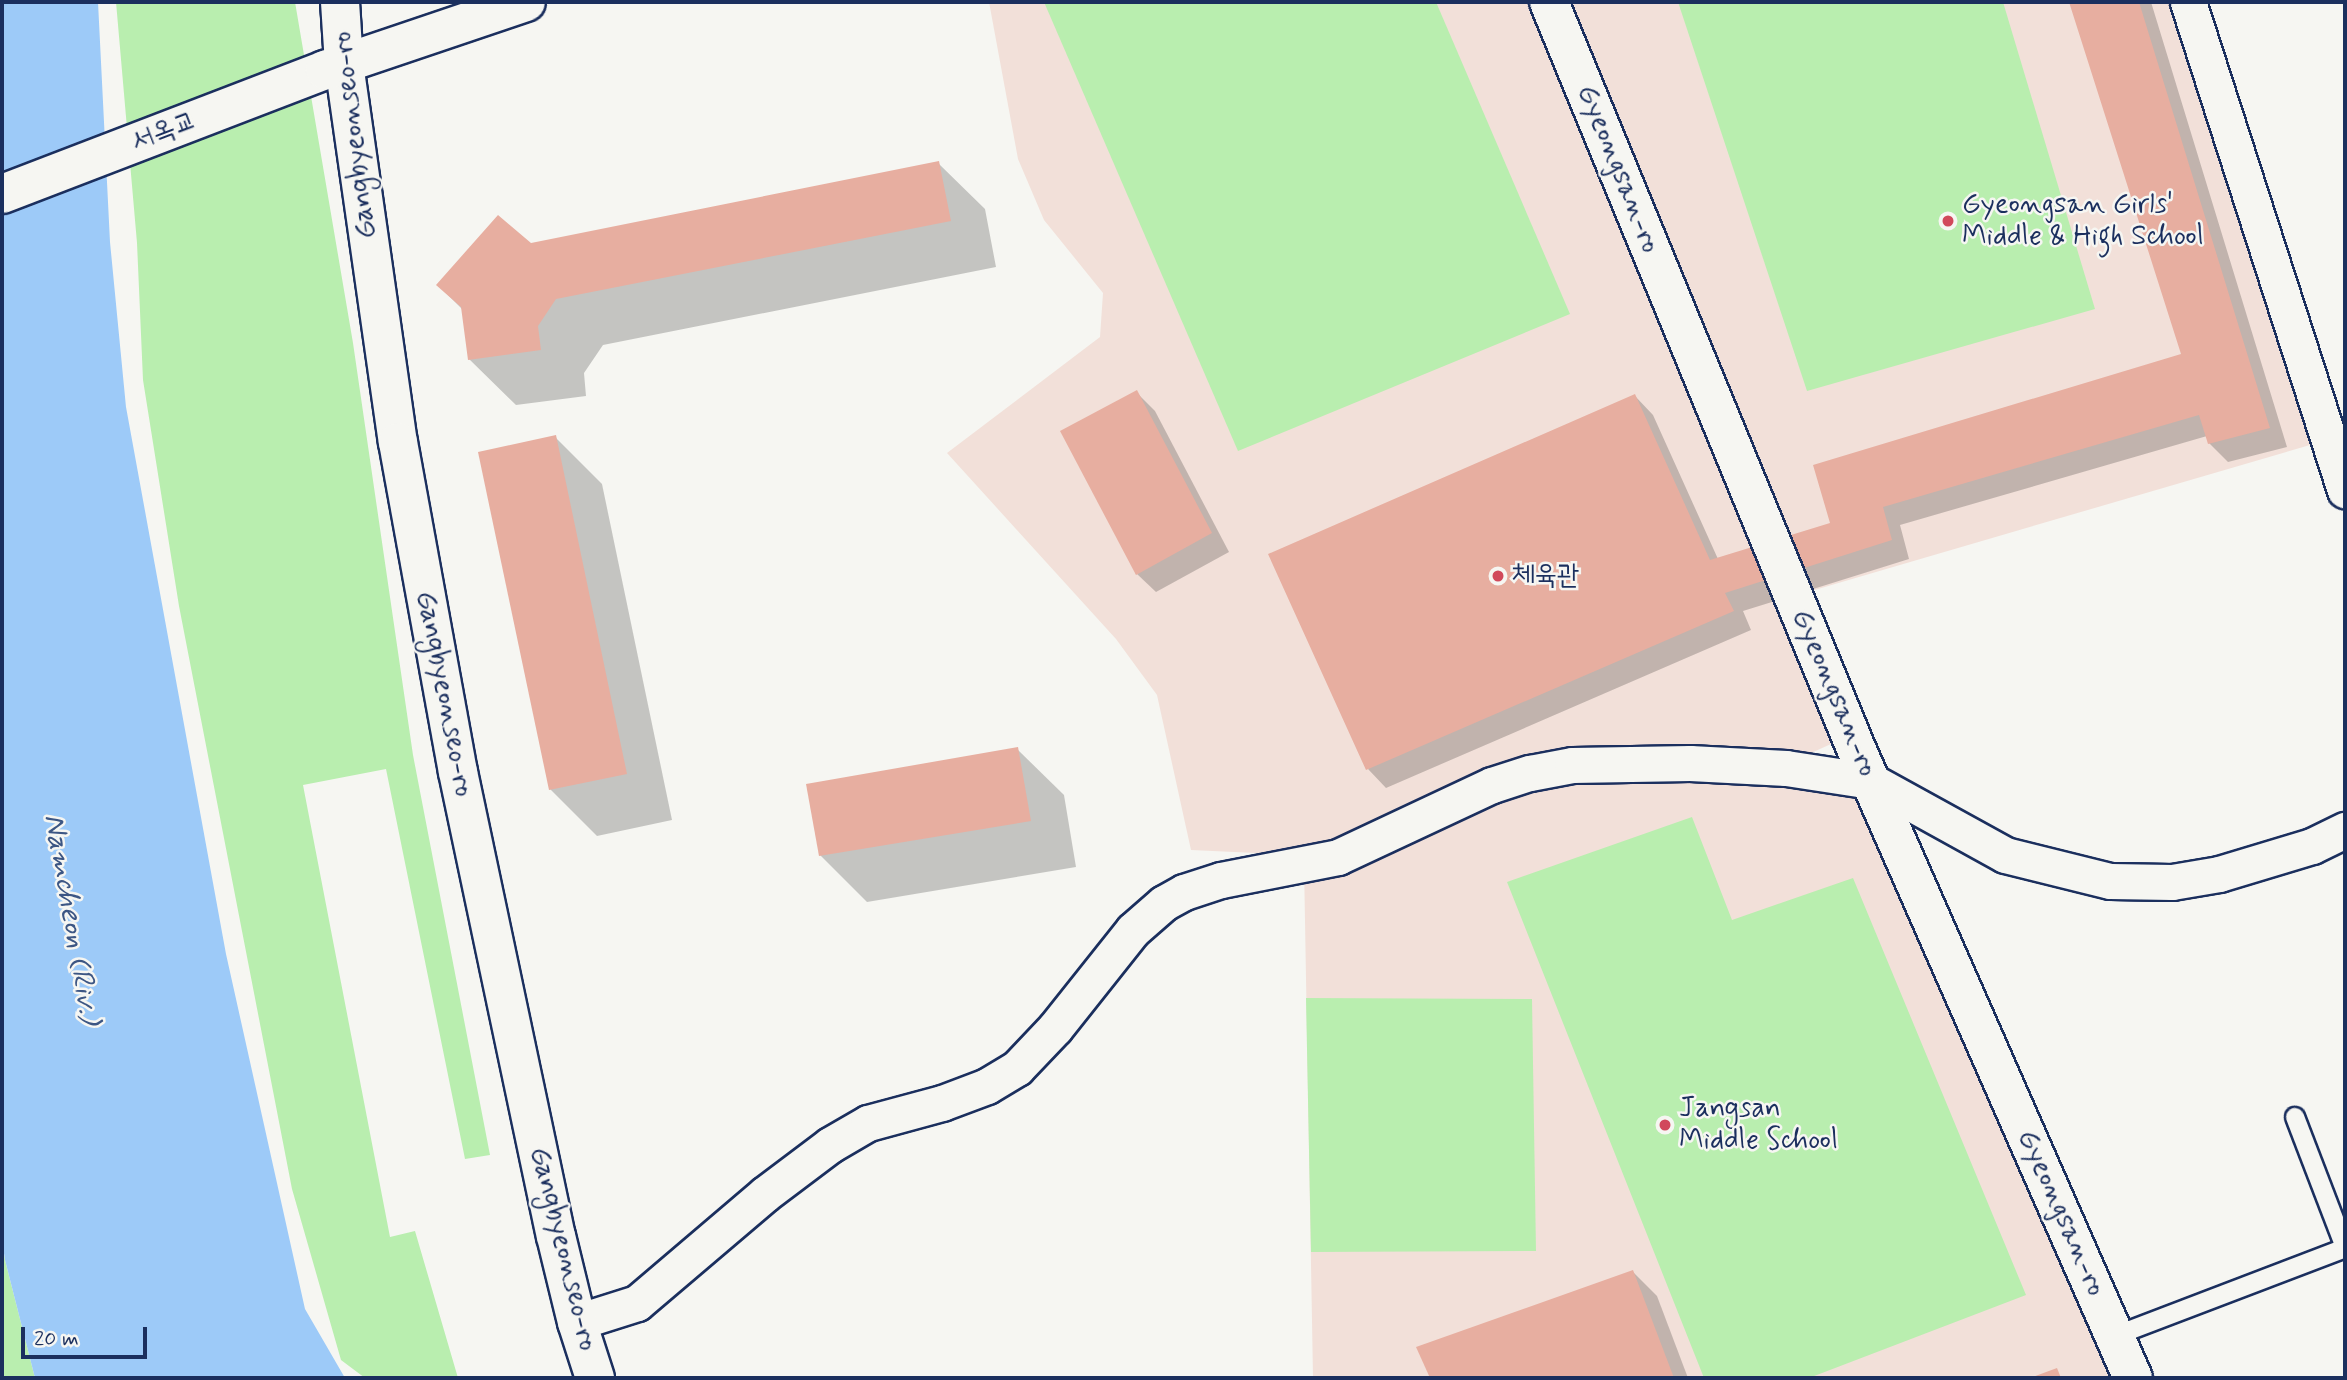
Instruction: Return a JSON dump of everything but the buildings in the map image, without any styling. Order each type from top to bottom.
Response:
[{"type":"street","name":"Gangbyeonseo-ro","points":[[340,2],[335,67],[398,443],[458,772],[577,1322],[595,1378]]},
{"type":"street","name":"서옥교","points":[[2,194],[335,67],[526,2]]},
{"type":"street","name":"Gyeongsan-ro","points":[[1549,2],[1871,781],[2133,1378]]},
{"type":"street","points":[[2189,2],[2345,490]]},
{"type":"street","points":[[577,1322],[637,1303],[765,1194],[830,1145],[869,1123],[943,1103],[987,1086],[1017,1068],[1055,1028],[1133,930],[1164,903],[1184,892],[1221,880],[1338,857],[1492,785],[1572,765],[1690,763],[1786,768],[1871,781],[2005,855],[2110,881],[2172,882],[2219,874],[2312,846],[2345,831]]},
{"type":"lane","points":[[2115,1336],[2345,1247],[2295,1117]]},
{"type":"shaded area","points":[[989,2],[2188,2],[2327,440],[1794,596],[1851,735],[1780,767],[1871,781],[2133,1378],[1313,1378],[1304,864],[1323,856],[1191,850],[1157,695],[1116,639],[947,453],[1100,337],[1103,293],[1044,220],[1018,159]]},
{"type":"green space","points":[[116,2],[295,2],[353,343],[413,755],[490,1155],[465,1159],[386,769],[303,785],[390,1237],[415,1231],[458,1378],[365,1378],[341,1360],[292,1189],[179,606],[143,380],[137,243]]},
{"type":"green space","points":[[1044,2],[1436,2],[1570,314],[1238,451]]},
{"type":"green space","points":[[1678,2],[2003,2],[2095,309],[1807,391]]},
{"type":"green space","points":[[1692,817],[1732,920],[1853,878],[2026,1295],[1809,1378],[1704,1378],[1507,882]]},
{"type":"green space","points":[[1306,998],[1532,999],[1536,1251],[1311,1252]]},
{"type":"green space","points":[[2,1240],[5,1260],[35,1378],[2,1378]]},
{"type":"water","name":"Namcheon (Riv.)","points":[[2,2],[98,2],[110,242],[126,407],[226,954],[305,1309],[345,1378],[35,1378],[5,1260],[2,1240]]},
{"type":"place","name":"Gyeongsan Girls' Middle & High School","points":[[1948,221]]},
{"type":"place","name":"체육관","points":[[1498,576]]},
{"type":"place","name":"Jangsan Middle School","points":[[1665,1125]]}]
